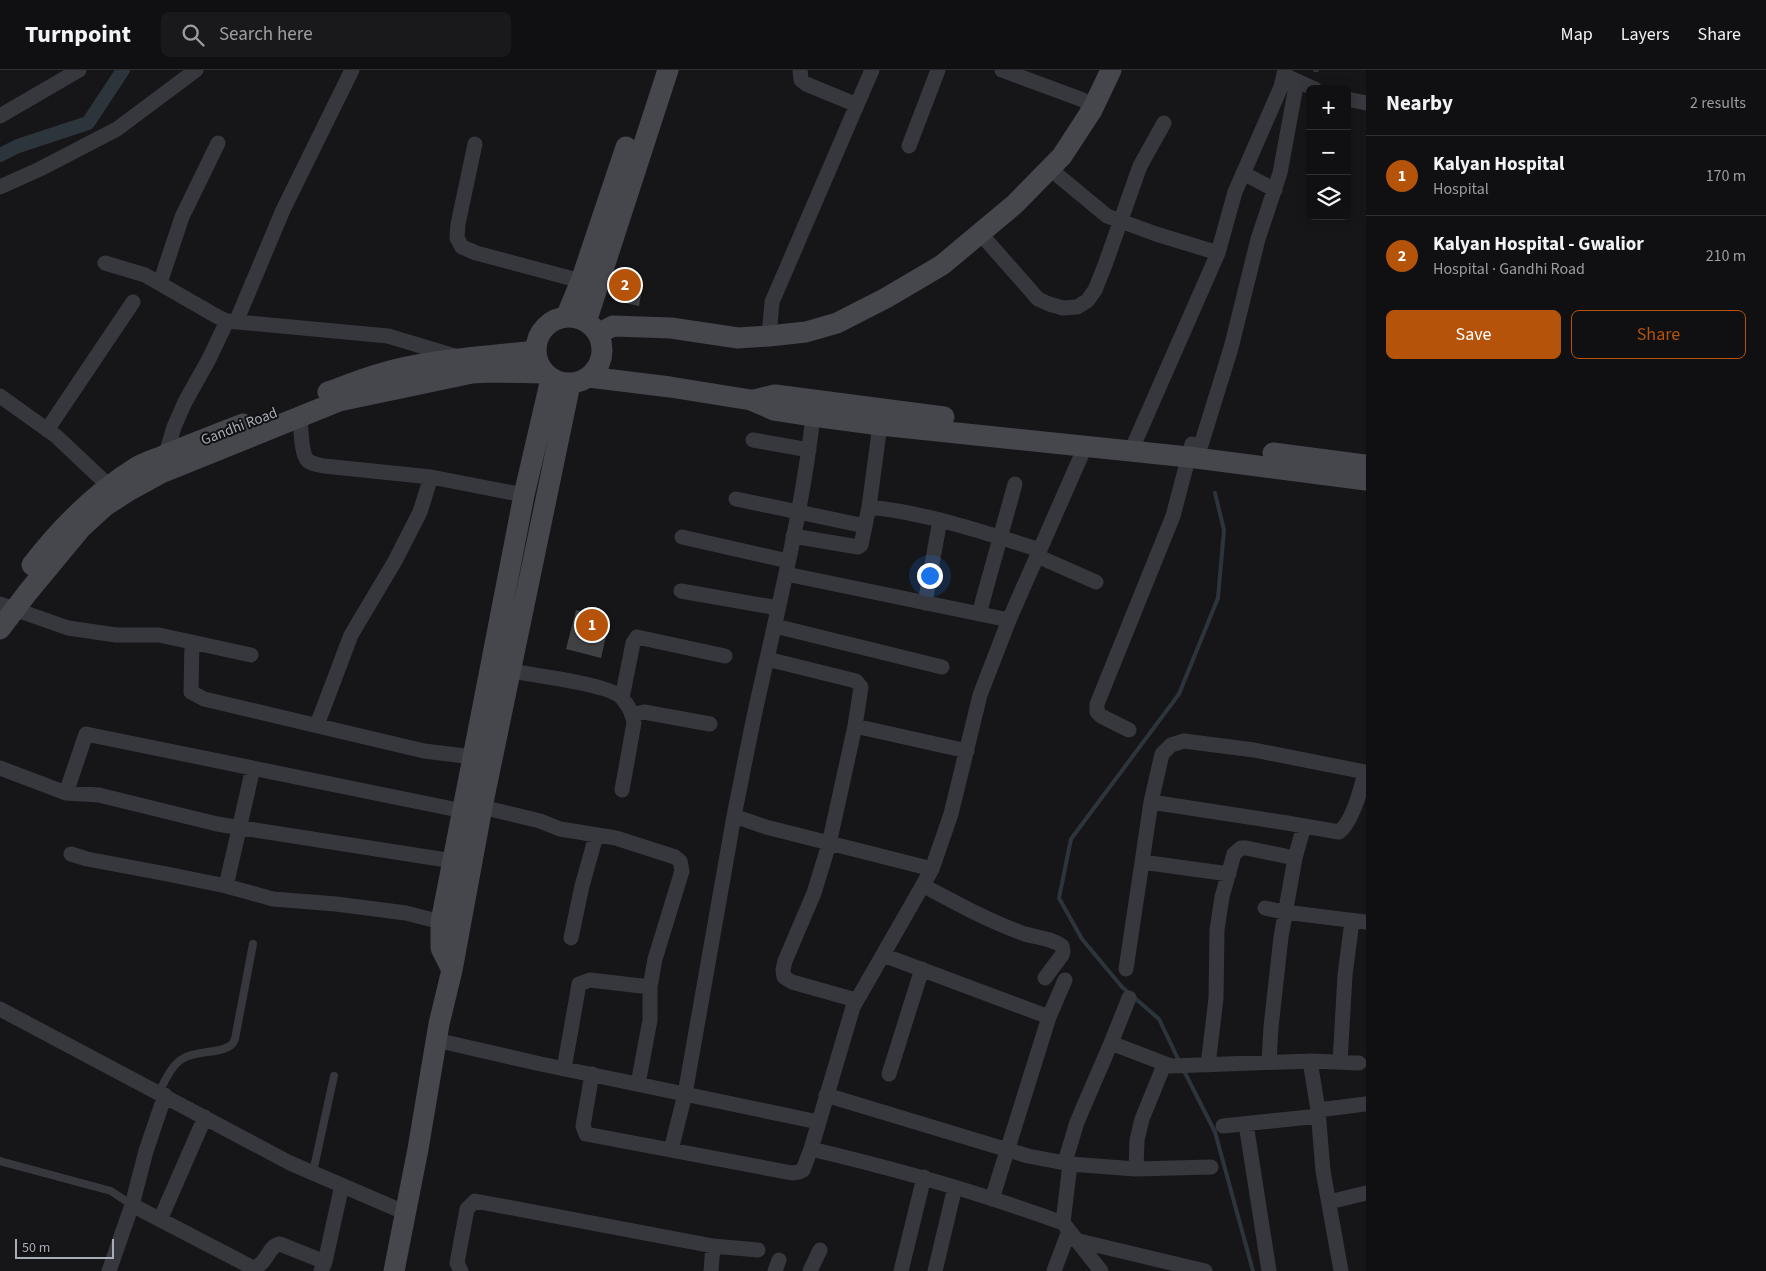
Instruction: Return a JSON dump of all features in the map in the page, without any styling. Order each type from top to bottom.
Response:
[{"type":"main road","points":[[566,317],[581,281],[653,70]]},
{"type":"main road","points":[[592,328],[623,204],[668,70]]},
{"type":"main road","points":[[592,328],[613,326],[671,328],[738,338],[806,332],[837,323],[942,266],[1015,204],[1062,156],[1092,110],[1110,70]]},
{"type":"main road","points":[[566,317],[577,318],[592,328],[602,343],[602,352],[601,362],[596,370],[564,378],[536,358],[535,350],[541,332],[548,324],[556,319],[566,317]]},
{"type":"main road","name":"Gandhi Road","points":[[4,607],[53,537],[81,508],[139,466],[194,442],[379,374],[440,362],[469,366],[535,350]]},
{"type":"main road","points":[[0,630],[4,607],[80,528],[105,506],[161,473],[339,401],[469,366],[489,372],[670,387],[751,400],[774,410],[880,424],[1085,447],[1134,445]]},
{"type":"main road","points":[[452,970],[442,948],[442,922],[453,861],[472,809],[473,757],[500,668],[524,496],[564,378]]},
{"type":"main road","points":[[394,1271],[436,1040],[452,970],[472,809],[500,668],[564,378]]},
{"type":"main road","points":[[751,400],[775,395],[990,423],[1134,445],[1366,465]]},
{"type":"main road","points":[[1194,449],[1366,480]]},
{"type":"street","points":[[0,116],[79,70]]},
{"type":"street","points":[[0,187],[40,169],[117,129],[196,70]]},
{"type":"street","points":[[166,454],[174,427],[185,402],[231,321],[352,70]]},
{"type":"street","points":[[800,70],[801,80],[806,84],[857,105]]},
{"type":"street","points":[[769,336],[772,302],[872,70]]},
{"type":"street","points":[[909,146],[938,70]]},
{"type":"street","points":[[1002,70],[1083,100],[1092,110]]},
{"type":"street","points":[[1289,75],[1307,85]]},
{"type":"street","points":[[1134,445],[1218,252],[1235,192],[1289,75]]},
{"type":"street","points":[[1129,730],[1101,716],[1097,712],[1097,704],[1173,516],[1194,449],[1231,348],[1260,232],[1275,190],[1284,156],[1289,75]]},
{"type":"street","points":[[1351,99],[1366,103]]},
{"type":"street","points":[[980,233],[1038,299],[1062,308],[1077,307],[1086,301],[1095,290],[1142,160],[1164,123]]},
{"type":"street","points":[[160,283],[182,217],[218,143]]},
{"type":"street","points":[[475,144],[458,224],[457,238],[462,247],[476,253],[581,281]]},
{"type":"street","points":[[1049,168],[1108,216],[1218,252]]},
{"type":"street","points":[[1243,173],[1275,190]]},
{"type":"street","points":[[105,263],[145,275],[231,321],[388,336],[469,366]]},
{"type":"street","points":[[47,430],[133,302]]},
{"type":"street","points":[[0,396],[47,430],[109,486]]},
{"type":"street","points":[[300,416],[304,454],[306,460],[312,464],[431,477],[524,496]]},
{"type":"street","points":[[671,1150],[685,1094],[734,816],[787,568],[809,450],[813,416]]},
{"type":"street","points":[[793,536],[858,547],[861,545],[869,507],[880,424]]},
{"type":"street","points":[[753,440],[809,450]]},
{"type":"street","points":[[592,1074],[583,1126],[586,1134],[796,1173],[803,1170],[856,1000],[924,886],[932,869],[951,814],[980,695],[1009,620],[1085,447]]},
{"type":"street","points":[[317,725],[351,635],[395,561],[420,512],[431,477]]},
{"type":"street","points":[[979,614],[1015,484]]},
{"type":"street","points":[[736,499],[865,526]]},
{"type":"street","points":[[869,507],[940,520],[999,538],[1038,553],[1096,582]]},
{"type":"street","points":[[925,603],[940,520]]},
{"type":"street","points":[[682,537],[787,568],[925,603],[1009,620]]},
{"type":"street","points":[[681,591],[778,608]]},
{"type":"street","points":[[4,607],[68,628],[116,635],[160,634],[251,655]]},
{"type":"street","points":[[775,626],[942,667]]},
{"type":"street","points":[[622,698],[633,643],[637,637],[725,656]]},
{"type":"street","points":[[192,642],[191,692],[204,699],[424,751],[473,757]]},
{"type":"street","points":[[767,660],[859,683],[861,692],[829,844],[814,893],[785,961],[783,970],[784,977],[792,982],[856,1000]]},
{"type":"street","points":[[500,668],[584,684],[616,693],[622,698],[632,715],[634,723],[622,790]]},
{"type":"street","points":[[632,715],[644,712],[710,724]]},
{"type":"street","points":[[854,726],[967,751]]},
{"type":"street","points":[[66,792],[86,734],[253,768],[540,821],[560,829],[616,838],[674,857],[680,861],[682,871],[655,959],[650,987],[650,1020],[638,1084]]},
{"type":"street","points":[[1126,969],[1150,802],[1162,754],[1171,745],[1184,741],[1254,750],[1366,772],[1358,800],[1344,828],[1339,832],[1150,802]]},
{"type":"street","points":[[0,768],[66,792],[99,795],[217,824],[453,861]]},
{"type":"street","points":[[226,886],[253,768]]},
{"type":"street","points":[[734,816],[766,827],[829,844],[932,869]]},
{"type":"street","points":[[1269,1062],[1277,969],[1295,858],[1304,826]]},
{"type":"street","points":[[571,938],[582,886],[596,836]]},
{"type":"street","points":[[1208,1065],[1216,998],[1217,930],[1222,896],[1234,854],[1241,848],[1246,848],[1295,858]]},
{"type":"street","points":[[71,854],[87,859],[226,886],[273,899],[336,904],[406,914],[442,922]]},
{"type":"street","points":[[1142,862],[1229,874]]},
{"type":"street","points":[[924,886],[1025,934],[1056,941],[1062,946],[1062,955],[1045,978]]},
{"type":"street","points":[[1265,908],[1287,913],[1359,921],[1345,975],[1340,1062]]},
{"type":"street","points":[[883,955],[1049,1017]]},
{"type":"street","points":[[889,1074],[922,969]]},
{"type":"street","points":[[564,1069],[579,984],[590,980],[650,987]]},
{"type":"street","points":[[992,1199],[1049,1017],[1065,980]]},
{"type":"street","points":[[1054,1271],[1069,1231],[1068,1163],[1077,1122],[1112,1043],[1129,998]]},
{"type":"street","points":[[0,1009],[290,1163],[406,1213]]},
{"type":"street","points":[[436,1040],[818,1122]]},
{"type":"street","points":[[1112,1043],[1173,1066],[1310,1061],[1359,1063]]},
{"type":"street","points":[[1310,1061],[1319,1113],[1323,1171],[1341,1271]]},
{"type":"street","points":[[1136,1169],[1137,1140],[1142,1119],[1173,1066]]},
{"type":"street","points":[[109,1271],[132,1205],[162,1094]]},
{"type":"street","points":[[826,1095],[1006,1151],[1028,1156],[1068,1163],[1136,1169],[1211,1167]]},
{"type":"street","points":[[1223,1126],[1319,1113],[1366,1104]]},
{"type":"street","points":[[160,1220],[205,1117]]},
{"type":"street","points":[[1246,1124],[1269,1271]]},
{"type":"street","points":[[811,1149],[924,1177],[992,1199],[1069,1231],[1165,1266],[1205,1271]]},
{"type":"street","points":[[901,1271],[924,1177]]},
{"type":"street","points":[[132,1205],[253,1268],[260,1266],[272,1247],[280,1244],[323,1266],[342,1185]]},
{"type":"street","points":[[935,1271],[955,1187]]},
{"type":"street","points":[[1329,1202],[1366,1193]]},
{"type":"street","points":[[461,1271],[457,1263],[467,1209],[475,1201],[713,1246],[758,1250]]},
{"type":"street","points":[[1069,1231],[1101,1271]]},
{"type":"street","points":[[711,1271],[713,1246]]},
{"type":"street","points":[[810,1271],[820,1250]]},
{"type":"lane","points":[[162,1094],[169,1074],[180,1060],[194,1054],[222,1050],[231,1046],[235,1039],[253,944]]},
{"type":"lane","points":[[313,1172],[334,1076]]},
{"type":"lane","points":[[0,1161],[111,1191],[132,1205]]},
{"type":"building","points":[[620,278],[643,283],[639,306],[615,301]]},
{"type":"building","points":[[576,610],[610,619],[601,658],[566,649]]},
{"type":"waterway","points":[[0,155],[18,146],[88,123],[123,70]]},
{"type":"waterway","points":[[1180,1063],[1159,1019],[1122,987],[1082,939],[1059,898],[1071,839],[1179,694],[1218,598],[1224,530],[1215,493]]},
{"type":"waterway","points":[[1183,1069],[1215,1132],[1253,1271]]},
{"type":"place","name":"Kalyan Hospital - Gwalior","points":[[625,285]]},
{"type":"place","name":"Kalyan Hospital","points":[[592,625]]}]
